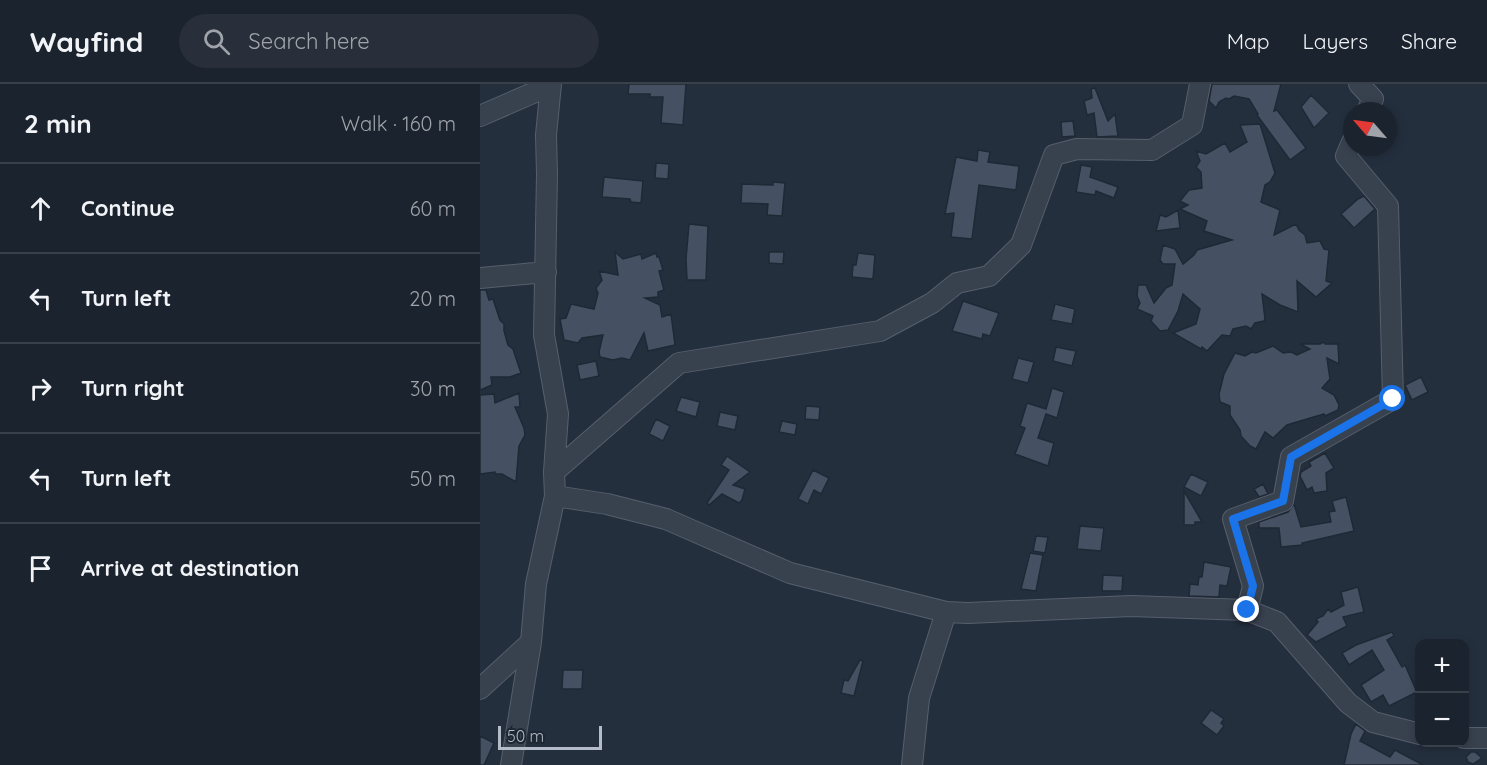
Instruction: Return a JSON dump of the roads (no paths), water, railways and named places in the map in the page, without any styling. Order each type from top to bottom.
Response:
[{"type":"street","points":[[480,116],[551,84],[546,135],[544,335],[558,414],[554,472],[555,496],[536,584],[531,642],[511,765]]},
{"type":"street","points":[[554,472],[679,363],[880,331],[932,303],[957,283],[989,276],[1021,245],[1054,155],[1077,149],[1152,150],[1192,125],[1200,84]]},
{"type":"street","points":[[1359,84],[1373,99],[1372,102]]},
{"type":"street","points":[[1247,610],[1253,586],[1233,519],[1283,501],[1291,457],[1393,399],[1388,206],[1346,156]]},
{"type":"street","points":[[480,278],[546,272]]},
{"type":"street","points":[[555,496],[607,504],[666,519],[790,573],[946,612],[1131,606],[1247,610],[1277,622],[1348,703],[1373,722],[1415,733]]},
{"type":"street","points":[[912,765],[919,698],[946,612]]},
{"type":"street","points":[[480,689],[531,642]]},
{"type":"street","points":[[1469,738],[1487,738]]}]
